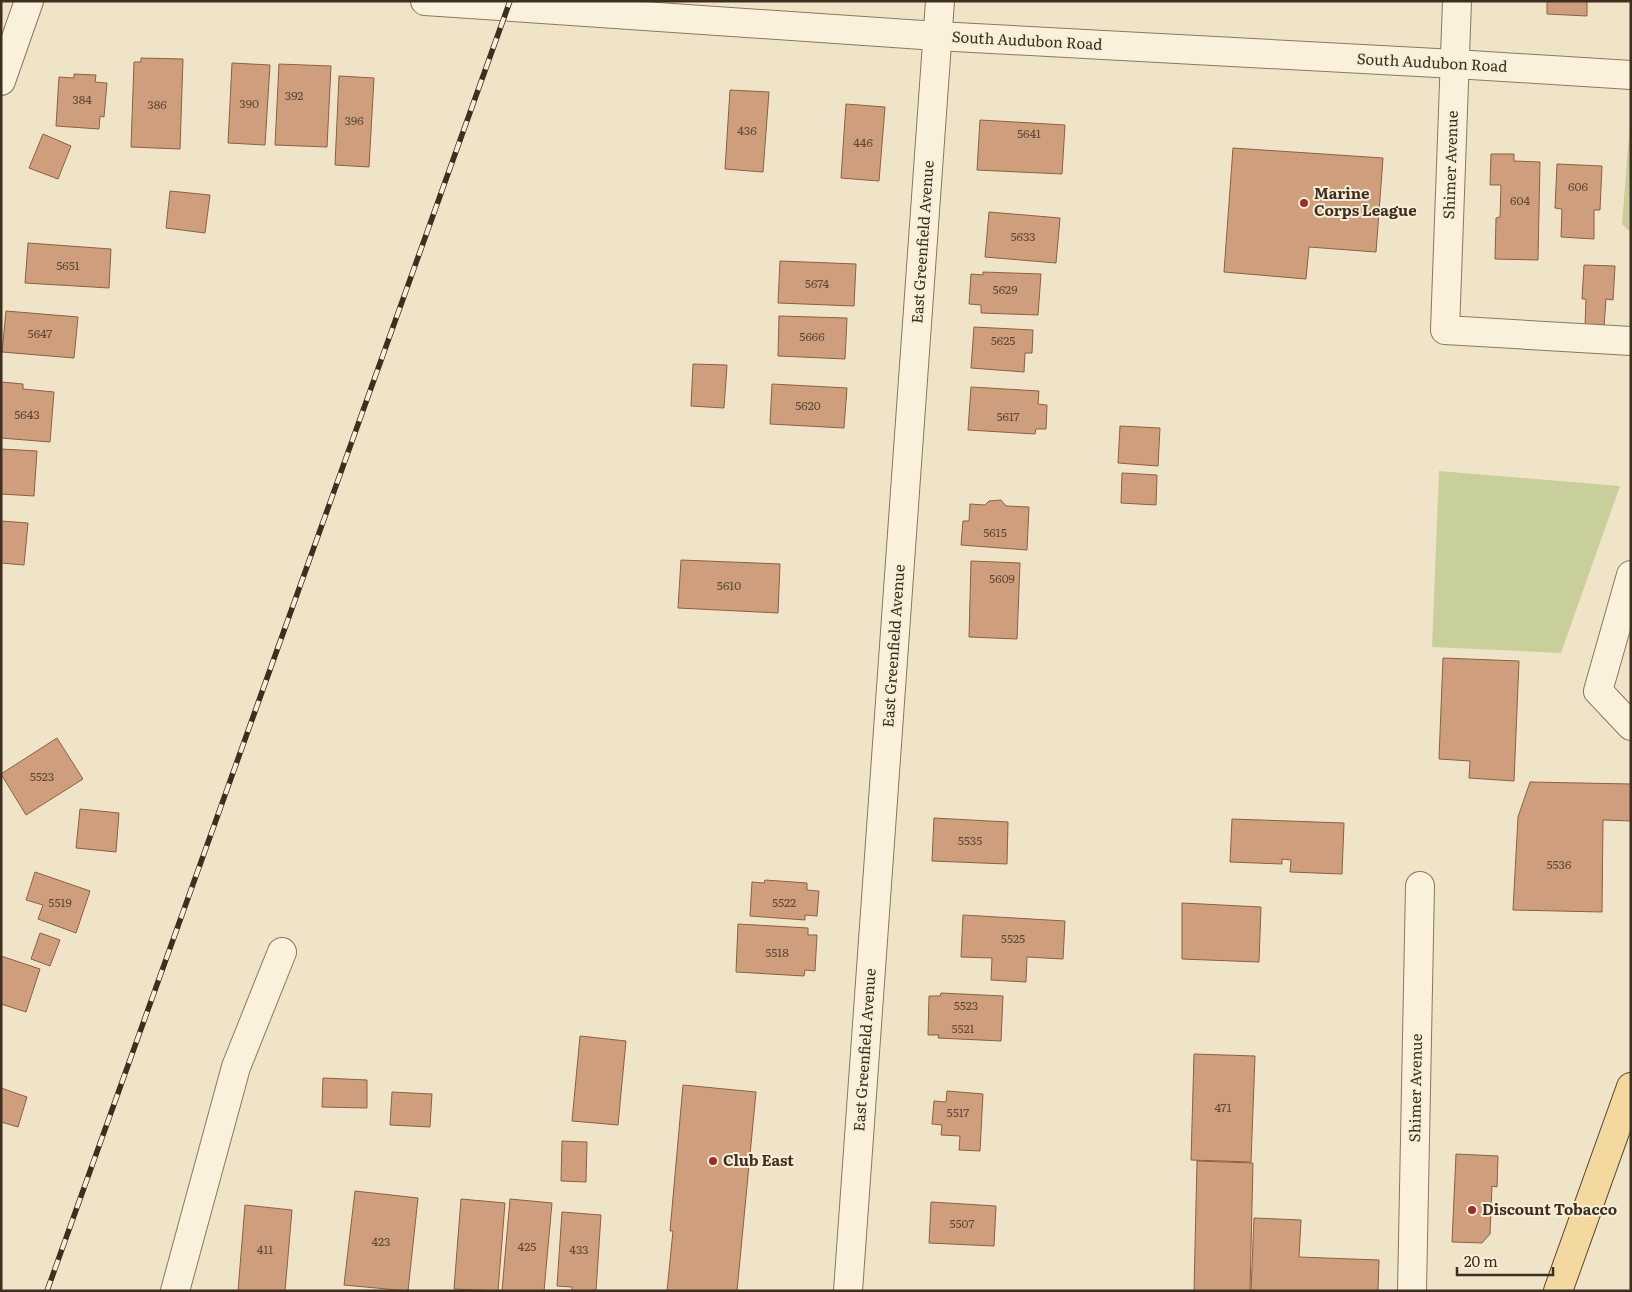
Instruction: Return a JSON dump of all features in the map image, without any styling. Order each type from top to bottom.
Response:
[{"type":"main road","points":[[1558,1291],[1631,1087]]},
{"type":"street","points":[[1,81],[30,1]]},
{"type":"street","name":"South Audubon Road","points":[[425,1],[938,36],[1631,75]]},
{"type":"street","name":"East Greenfield Avenue","points":[[848,1291],[940,1]]},
{"type":"street","name":"Shimer Avenue","points":[[1457,1],[1445,330],[1631,342]]},
{"type":"street","points":[[1631,575],[1598,691],[1631,726]]},
{"type":"street","name":"Shimer Avenue","points":[[1412,1291],[1420,886]]},
{"type":"street","points":[[175,1291],[236,1068],[282,952]]},
{"type":"green space","points":[[1631,123],[1631,233],[1622,224]]},
{"type":"green space","points":[[1439,471],[1620,486],[1561,653],[1432,647]]},
{"type":"building","points":[[1547,1],[1587,1],[1587,16],[1547,14]]},
{"type":"building","points":[[141,58],[183,59],[180,149],[131,147],[134,62],[141,62]]},
{"type":"building","points":[[232,63],[270,65],[265,145],[228,143]]},
{"type":"building","points":[[279,64],[331,66],[327,147],[275,145]]},
{"type":"building","points":[[74,74],[96,75],[95,82],[107,83],[104,117],[100,116],[99,129],[56,126],[59,77],[74,78]]},
{"type":"building","points":[[339,76],[374,78],[369,167],[335,165]]},
{"type":"building","points":[[730,90],[769,92],[763,172],[725,169]]},
{"type":"building","points":[[846,104],[885,107],[879,181],[841,178]]},
{"type":"building","points":[[980,120],[1065,125],[1062,174],[977,170]]},
{"type":"building","points":[[43,134],[71,146],[58,179],[29,168]]},
{"type":"building","name":"Marine Corps League","points":[[1233,148],[1383,158],[1376,252],[1309,247],[1306,279],[1224,272]]},
{"type":"building","points":[[1491,154],[1514,154],[1514,161],[1540,162],[1538,260],[1495,259],[1496,218],[1500,217],[1501,185],[1490,185]]},
{"type":"building","points":[[1557,164],[1602,166],[1600,210],[1594,210],[1594,239],[1561,237],[1562,209],[1555,208]]},
{"type":"building","points":[[170,191],[210,195],[205,233],[166,228]]},
{"type":"building","points":[[989,212],[1060,218],[1056,263],[985,257]]},
{"type":"building","points":[[28,243],[111,249],[109,288],[25,283]]},
{"type":"building","points":[[780,261],[856,264],[854,306],[778,303]]},
{"type":"building","points":[[1584,265],[1615,266],[1613,300],[1606,299],[1604,327],[1585,326],[1586,299],[1582,299]]},
{"type":"building","points":[[983,272],[1041,274],[1038,315],[981,313],[981,305],[969,304],[971,274],[983,275]]},
{"type":"building","points":[[6,311],[78,317],[74,358],[2,352]]},
{"type":"building","points":[[779,316],[847,318],[845,359],[778,356]]},
{"type":"building","points":[[974,327],[1033,330],[1032,353],[1025,353],[1024,372],[971,368]]},
{"type":"building","points":[[693,364],[727,365],[724,408],[691,406]]},
{"type":"building","points":[[1,382],[23,384],[23,389],[54,392],[50,442],[1,438]]},
{"type":"building","points":[[772,384],[847,388],[844,428],[770,424]]},
{"type":"building","points":[[971,387],[1039,391],[1038,404],[1047,405],[1046,429],[1036,429],[1035,434],[968,430]]},
{"type":"building","points":[[1120,426],[1160,428],[1158,466],[1118,463]]},
{"type":"building","points":[[1,449],[37,451],[34,496],[1,494]]},
{"type":"building","points":[[1122,473],[1157,475],[1156,505],[1121,503]]},
{"type":"building","points":[[1001,500],[1006,506],[1029,507],[1027,550],[961,545],[963,521],[969,521],[970,504],[985,505],[989,501]]},
{"type":"building","points":[[1,521],[28,523],[24,565],[1,563]]},
{"type":"building","points":[[681,560],[780,564],[778,613],[678,608]]},
{"type":"building","points":[[971,561],[1020,563],[1017,639],[969,637]]},
{"type":"building","points":[[1443,658],[1519,661],[1514,781],[1469,778],[1470,761],[1439,759]]},
{"type":"building","points":[[57,738],[83,779],[26,815],[1,774]]},
{"type":"building","points":[[1530,782],[1631,784],[1631,821],[1603,820],[1602,912],[1513,910],[1518,817]]},
{"type":"building","points":[[80,809],[119,813],[116,852],[76,848]]},
{"type":"building","points":[[934,818],[1008,822],[1007,864],[932,861]]},
{"type":"building","points":[[1232,819],[1344,823],[1342,874],[1290,872],[1291,860],[1282,859],[1282,864],[1230,862]]},
{"type":"building","points":[[35,872],[90,891],[76,933],[38,919],[43,905],[26,900]]},
{"type":"building","points":[[765,880],[807,883],[807,890],[819,891],[817,916],[805,915],[805,920],[750,916],[752,882],[764,883]]},
{"type":"building","points":[[1182,903],[1261,907],[1259,962],[1182,959]]},
{"type":"building","points":[[963,915],[1065,921],[1063,959],[1027,957],[1026,982],[991,980],[992,958],[961,957]]},
{"type":"building","points":[[738,924],[808,928],[808,935],[817,935],[815,971],[805,970],[804,976],[736,972]]},
{"type":"building","points":[[40,933],[60,940],[50,966],[31,959]]},
{"type":"building","points":[[1,956],[40,969],[26,1012],[1,1004]]},
{"type":"building","points":[[941,993],[1003,996],[1001,1041],[938,1038],[939,1035],[928,1035],[929,996],[940,996]]},
{"type":"building","points":[[580,1036],[626,1041],[618,1125],[572,1121]]},
{"type":"building","points":[[1194,1054],[1255,1056],[1251,1162],[1191,1160]]},
{"type":"building","points":[[323,1078],[367,1080],[367,1108],[322,1107]]},
{"type":"building","name":"Club East","points":[[683,1085],[756,1092],[737,1291],[667,1291],[673,1231],[670,1231]]},
{"type":"building","points":[[1,1088],[27,1097],[18,1127],[1,1122]]},
{"type":"building","points":[[947,1091],[983,1094],[980,1151],[959,1150],[960,1136],[941,1135],[942,1125],[932,1124],[934,1101],[946,1102]]},
{"type":"building","points":[[392,1092],[432,1094],[430,1127],[390,1125]]},
{"type":"building","points":[[562,1141],[587,1142],[586,1182],[561,1181]]},
{"type":"building","name":"Discount Tobacco","points":[[1456,1154],[1498,1156],[1497,1187],[1492,1186],[1490,1234],[1482,1243],[1452,1242]]},
{"type":"building","points":[[1197,1161],[1253,1163],[1250,1291],[1194,1291]]},
{"type":"building","points":[[355,1191],[418,1198],[408,1291],[344,1285]]},
{"type":"building","points":[[461,1199],[505,1203],[498,1291],[454,1289]]},
{"type":"building","points":[[510,1199],[552,1203],[544,1291],[502,1291]]},
{"type":"building","points":[[931,1202],[996,1206],[994,1246],[929,1243]]},
{"type":"building","points":[[245,1205],[292,1210],[285,1291],[238,1291]]},
{"type":"building","points":[[562,1212],[601,1215],[596,1291],[572,1291],[572,1287],[557,1286]]},
{"type":"building","points":[[1254,1218],[1301,1220],[1299,1257],[1379,1260],[1378,1291],[1251,1291]]},
{"type":"railway","points":[[47,1291],[510,1]]},
{"type":"place","name":"Marine Corps League","points":[[1304,203]]},
{"type":"place","name":"Club East","points":[[713,1161]]},
{"type":"place","name":"Discount Tobacco","points":[[1472,1210]]}]
